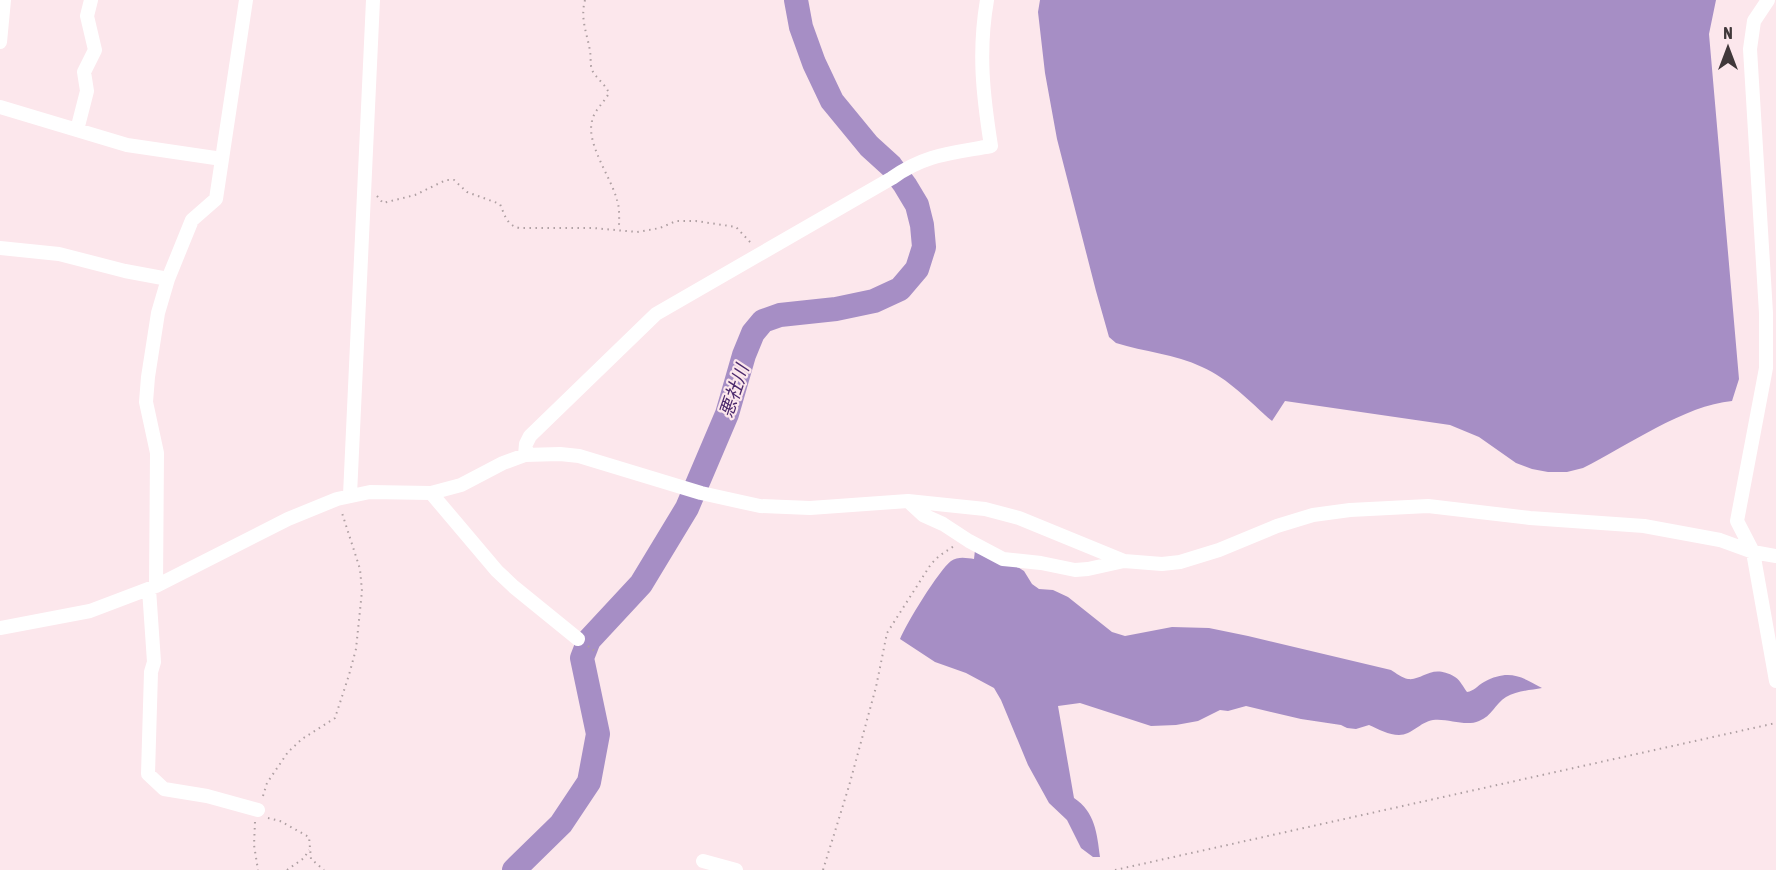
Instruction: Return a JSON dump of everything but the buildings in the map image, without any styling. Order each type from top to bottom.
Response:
[{"type":"street","points":[[0,42],[3,0]]},
{"type":"street","points":[[77,130],[87,91],[84,72],[95,50],[87,16],[91,0]]},
{"type":"street","points":[[246,0],[216,199],[192,220],[168,279],[158,313],[148,377],[146,402],[157,453],[152,588],[154,662],[150,672],[148,774],[164,789],[207,796],[258,813]]},
{"type":"street","points":[[343,497],[373,0]]},
{"type":"street","points":[[525,455],[530,435],[656,314],[892,178],[908,166],[929,158],[991,146],[982,83],[981,51],[987,0]]},
{"type":"street","points":[[1768,0],[1754,21],[1750,49],[1766,313],[1766,368],[1737,522],[1753,552],[1776,681]]},
{"type":"street","points":[[0,107],[127,145],[222,159]]},
{"type":"street","points":[[0,248],[59,254],[125,271],[168,279]]},
{"type":"street","points":[[0,628],[90,611],[152,588],[288,519],[343,497],[370,492],[430,493],[461,485],[503,463],[525,455],[579,456],[686,489],[760,506],[810,508],[908,501],[984,509],[1019,518],[1124,561]]},
{"type":"street","points":[[430,493],[497,571],[578,639]]},
{"type":"street","points":[[908,501],[923,515],[1003,559],[1075,570],[1124,561],[1162,564],[1180,562],[1220,550],[1277,526],[1313,515],[1350,510],[1428,506],[1530,518],[1644,526],[1720,540],[1753,552],[1776,556]]},
{"type":"street","points":[[703,861],[736,870]]},
{"type":"path","points":[[585,0],[582,16],[583,28],[588,43],[592,71],[609,93],[592,117],[591,134],[617,198],[619,229]]},
{"type":"path","points":[[363,187],[371,189],[383,203],[415,195],[446,180],[454,180],[467,192],[500,204],[512,226],[534,229],[619,229],[637,232],[660,228],[676,221],[696,221],[736,227],[761,254]]},
{"type":"path","points":[[258,870],[254,826],[267,783],[288,752],[302,739],[335,718],[356,649],[362,591],[360,569],[343,497]]},
{"type":"path","points":[[823,870],[876,687],[887,633],[931,564],[949,549],[969,541]]},
{"type":"path","points":[[593,649],[597,652]]},
{"type":"path","points":[[1115,870],[1776,723]]},
{"type":"path","points":[[258,813],[300,830],[309,837],[311,859],[324,870]]},
{"type":"path","points":[[287,870],[304,858],[310,849]]},
{"type":"shaded area","points":[[1040,0],[1716,0],[1709,34],[1739,379],[1732,401],[1714,404],[1676,418],[1583,468],[1567,472],[1548,472],[1516,463],[1479,437],[1450,425],[1285,401],[1272,421],[1221,377],[1212,372],[1181,359],[1116,343],[1109,337],[1057,139],[1045,73],[1038,12]]},
{"type":"shaded area","points":[[975,550],[1016,566],[1024,571],[1032,584],[1039,589],[1053,590],[1068,597],[1112,632],[1125,636],[1172,627],[1209,628],[1391,670],[1408,679],[1434,672],[1447,673],[1457,679],[1467,692],[1493,678],[1507,675],[1521,677],[1542,688],[1506,697],[1487,716],[1474,723],[1433,720],[1408,733],[1399,735],[1387,733],[1369,725],[1356,729],[1347,728],[1246,706],[1228,711],[1220,710],[1198,721],[1151,726],[1080,703],[1058,706],[1074,798],[1091,816],[1096,831],[1100,857],[1093,857],[1081,848],[1067,820],[1049,803],[1028,765],[994,688],[966,673],[935,662],[900,639],[923,598],[946,566],[957,558],[974,559]]},
{"type":"waterway","name":"悪社川","points":[[514,870],[561,824],[589,782],[598,734],[582,658],[589,640],[641,584],[687,508],[727,414],[744,355],[753,333],[763,321],[780,315],[836,309],[874,301],[900,289],[917,269],[924,247],[917,205],[891,166],[869,146],[832,101],[814,63],[801,27],[796,0]]}]
